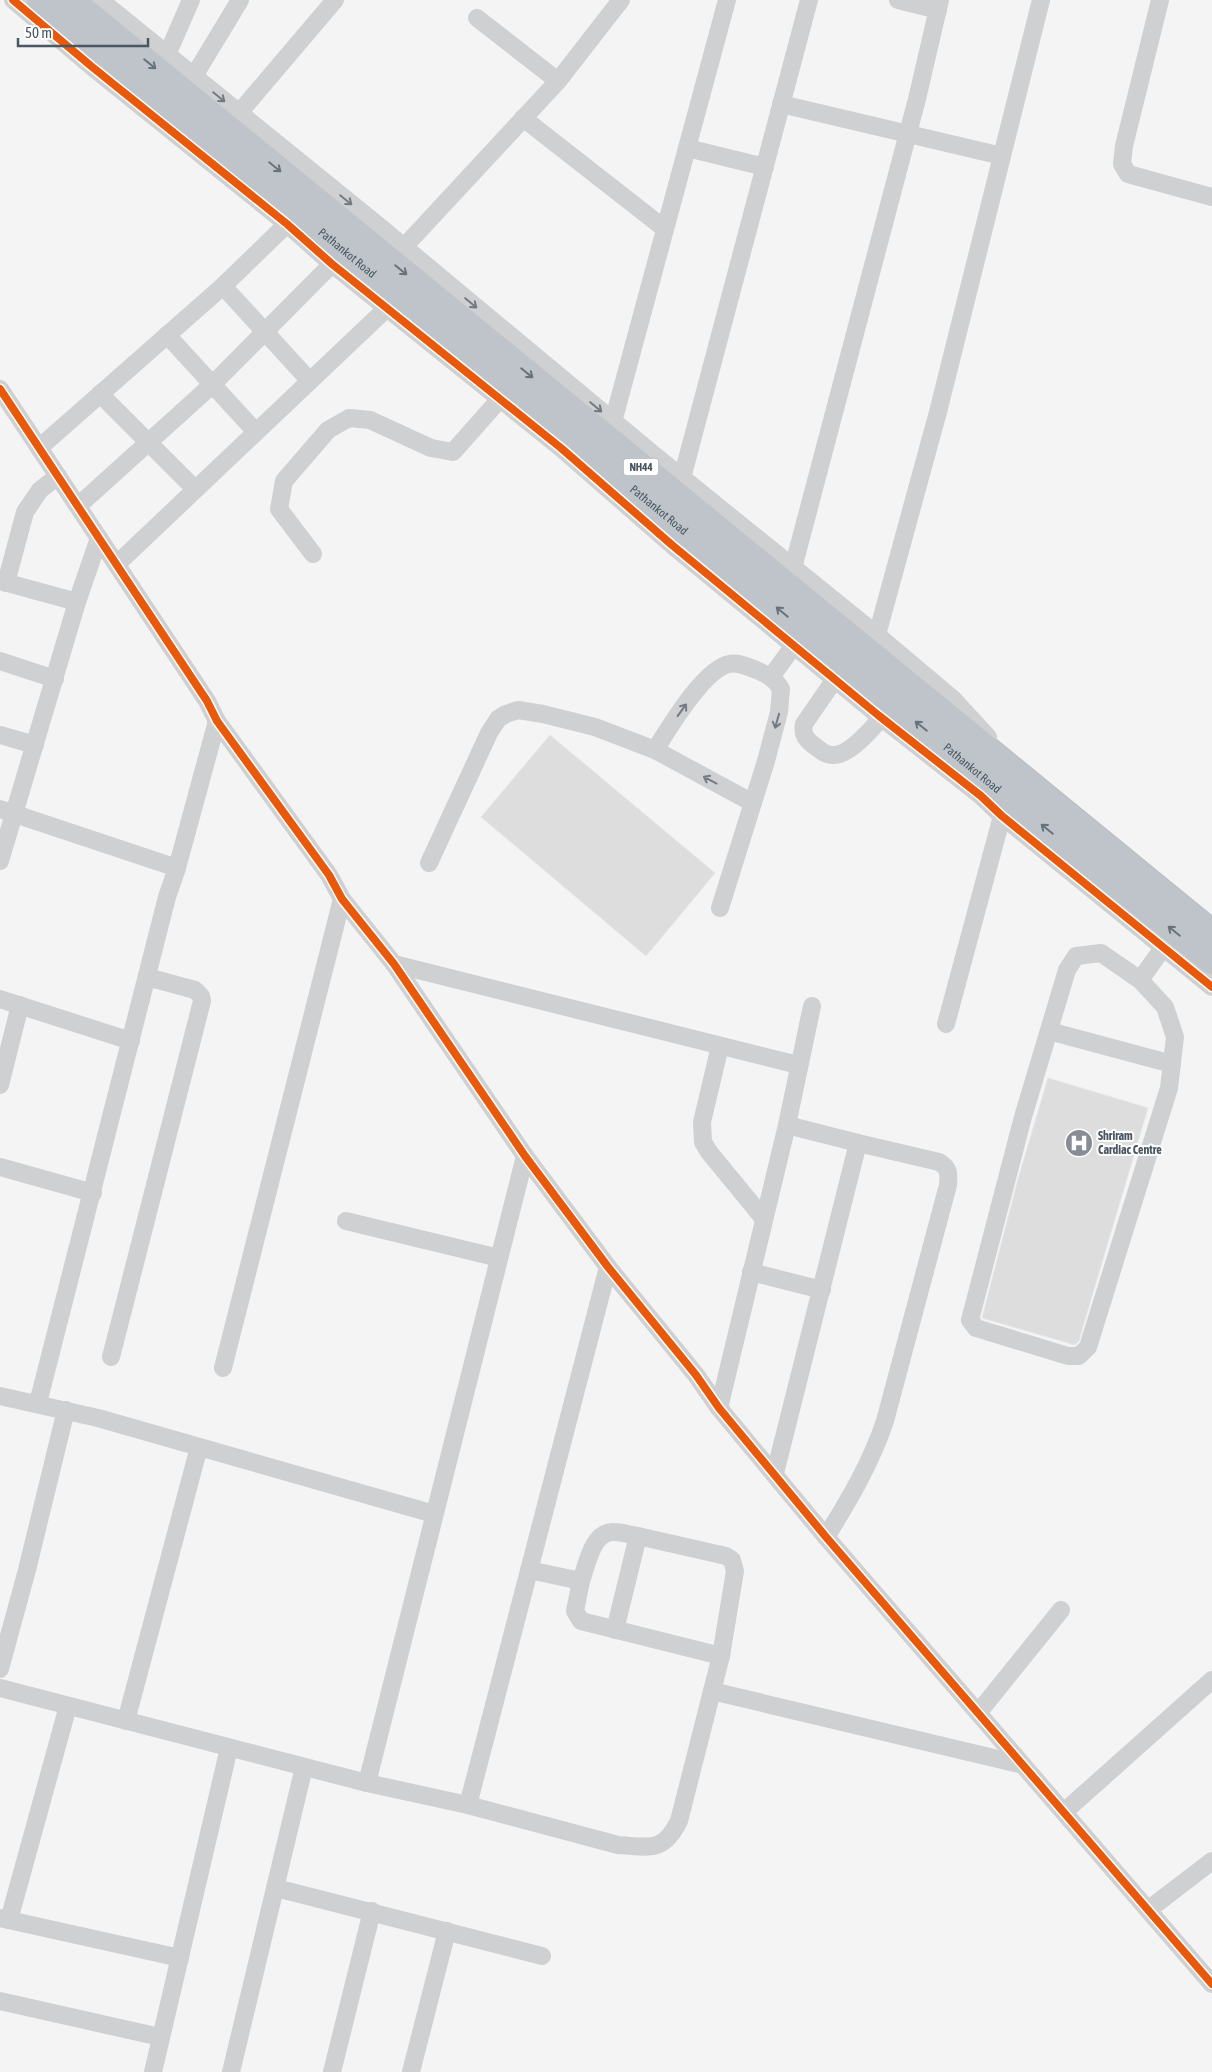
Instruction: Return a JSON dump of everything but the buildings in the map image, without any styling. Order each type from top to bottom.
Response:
[{"type":"highway","name":"Pathankot Road","points":[[40,0],[888,711],[1212,961]]},
{"type":"highway","name":"NH44","points":[[71,0],[1212,933]]},
{"type":"street","points":[[13,0],[91,66],[288,224],[332,264],[561,448],[672,545],[799,638],[835,679],[888,711],[1002,816],[1212,987]]},
{"type":"street","points":[[100,0],[404,248],[613,422],[877,635],[954,700],[1034,788]]},
{"type":"street","points":[[167,55],[191,0]]},
{"type":"street","points":[[194,76],[240,0]]},
{"type":"street","points":[[239,114],[336,0]]},
{"type":"street","points":[[404,248],[558,81],[622,0]]},
{"type":"street","points":[[613,422],[727,0]]},
{"type":"street","points":[[682,478],[809,0]]},
{"type":"street","points":[[793,568],[908,134],[939,5],[898,0]]},
{"type":"street","points":[[877,635],[938,412],[1041,0]]},
{"type":"street","points":[[1160,0],[1124,146],[1122,164],[1128,174],[1212,197]]},
{"type":"street","points":[[478,18],[558,81]]},
{"type":"street","points":[[781,104],[1002,156]]},
{"type":"street","points":[[523,118],[665,229]]},
{"type":"street","points":[[687,148],[764,167]]},
{"type":"street","points":[[39,448],[223,286],[288,224]]},
{"type":"street","points":[[78,506],[213,384],[332,264]]},
{"type":"street","points":[[223,286],[309,380]]},
{"type":"street","points":[[116,564],[387,308]]},
{"type":"street","points":[[167,335],[256,432]]},
{"type":"street","points":[[0,389],[207,701],[218,721],[330,875],[342,899],[394,964],[525,1156],[608,1267],[696,1375],[719,1408],[775,1473],[826,1537],[1212,1984]]},
{"type":"street","points":[[100,394],[195,489]]},
{"type":"street","points":[[313,554],[279,509],[284,481],[328,430],[349,418],[370,420],[432,448],[453,452],[500,399]]},
{"type":"street","points":[[58,476],[40,490],[26,512],[3,582],[77,602]]},
{"type":"street","points":[[0,861],[7,811],[35,746],[77,602],[99,538]]},
{"type":"street","points":[[771,677],[799,638]]},
{"type":"street","points":[[0,661],[55,680]]},
{"type":"street","points":[[655,750],[707,676],[719,667],[730,663],[744,665],[771,677],[778,683],[782,697],[753,802],[720,908]]},
{"type":"street","points":[[835,679],[804,724],[804,736],[807,740],[830,755],[842,754],[852,748],[888,711]]},
{"type":"street","points":[[429,863],[482,747],[498,719],[518,710],[595,727],[655,750],[753,802]]},
{"type":"street","points":[[38,1403],[167,897],[218,721]]},
{"type":"street","points":[[0,735],[35,746]]},
{"type":"street","points":[[7,811],[176,868]]},
{"type":"street","points":[[946,1024],[1002,816]]},
{"type":"street","points":[[223,1368],[342,899]]},
{"type":"street","points":[[1140,980],[1163,948]]},
{"type":"street","points":[[1101,953],[1140,980],[1165,1007],[1175,1037],[1169,1088],[1088,1347],[1079,1356],[1068,1356],[976,1328],[970,1320],[1023,1117],[1048,1031],[1066,970],[1076,956],[1101,953]]},
{"type":"street","points":[[394,964],[798,1065]]},
{"type":"street","points":[[112,1357],[202,1001],[201,996],[195,990],[147,977]]},
{"type":"street","points":[[0,999],[131,1041]]},
{"type":"street","points":[[0,1085],[20,1005]]},
{"type":"street","points":[[719,1408],[787,1125],[798,1065],[812,1006]]},
{"type":"street","points":[[1048,1031],[1172,1064]]},
{"type":"street","points":[[720,1046],[702,1122],[702,1142],[764,1219]]},
{"type":"street","points":[[787,1125],[939,1162],[947,1167],[949,1172],[885,1422],[877,1444],[856,1487],[826,1537]]},
{"type":"street","points":[[775,1473],[858,1143]]},
{"type":"street","points":[[367,1783],[525,1156]]},
{"type":"street","points":[[0,1167],[93,1193]]},
{"type":"street","points":[[346,1221],[499,1258]]},
{"type":"street","points":[[468,1806],[608,1267]]},
{"type":"street","points":[[752,1272],[822,1290]]},
{"type":"street","points":[[0,1396],[66,1410],[434,1514]]},
{"type":"street","points":[[0,1669],[27,1570],[66,1410]]},
{"type":"street","points":[[126,1721],[199,1447]]},
{"type":"street","points":[[0,1688],[229,1748],[468,1806],[618,1845],[651,1847],[662,1844],[671,1838],[679,1821],[721,1656],[735,1571],[732,1560],[726,1556],[638,1536],[613,1532],[602,1536],[593,1547],[581,1581],[575,1611],[581,1621],[721,1656]]},
{"type":"street","points":[[615,1630],[638,1536]]},
{"type":"street","points":[[530,1570],[581,1581]]},
{"type":"street","points":[[978,1713],[1061,1610]]},
{"type":"street","points":[[1064,1812],[1212,1680]]},
{"type":"street","points":[[712,1691],[1023,1765]]},
{"type":"street","points":[[68,1706],[5,1919],[180,1958]]},
{"type":"street","points":[[153,2072],[229,1748]]},
{"type":"street","points":[[231,2072],[304,1767]]},
{"type":"street","points":[[1148,1910],[1212,1861]]},
{"type":"street","points":[[276,1888],[542,1956]]},
{"type":"street","points":[[332,2072],[372,1911]]},
{"type":"street","points":[[411,2072],[447,1931]]},
{"type":"street","points":[[0,2001],[160,2037]]},
{"type":"cycle path","points":[[13,0],[91,66],[287,224],[332,264],[561,448],[672,545],[1212,987]]},
{"type":"cycle path","points":[[0,389],[207,701],[217,721],[329,875],[342,899],[394,964],[525,1156],[608,1267],[696,1375],[719,1408],[826,1537],[1212,1984]]},
{"type":"place","name":"Shriram Cardiac Centre","points":[[1079,1143]]}]
